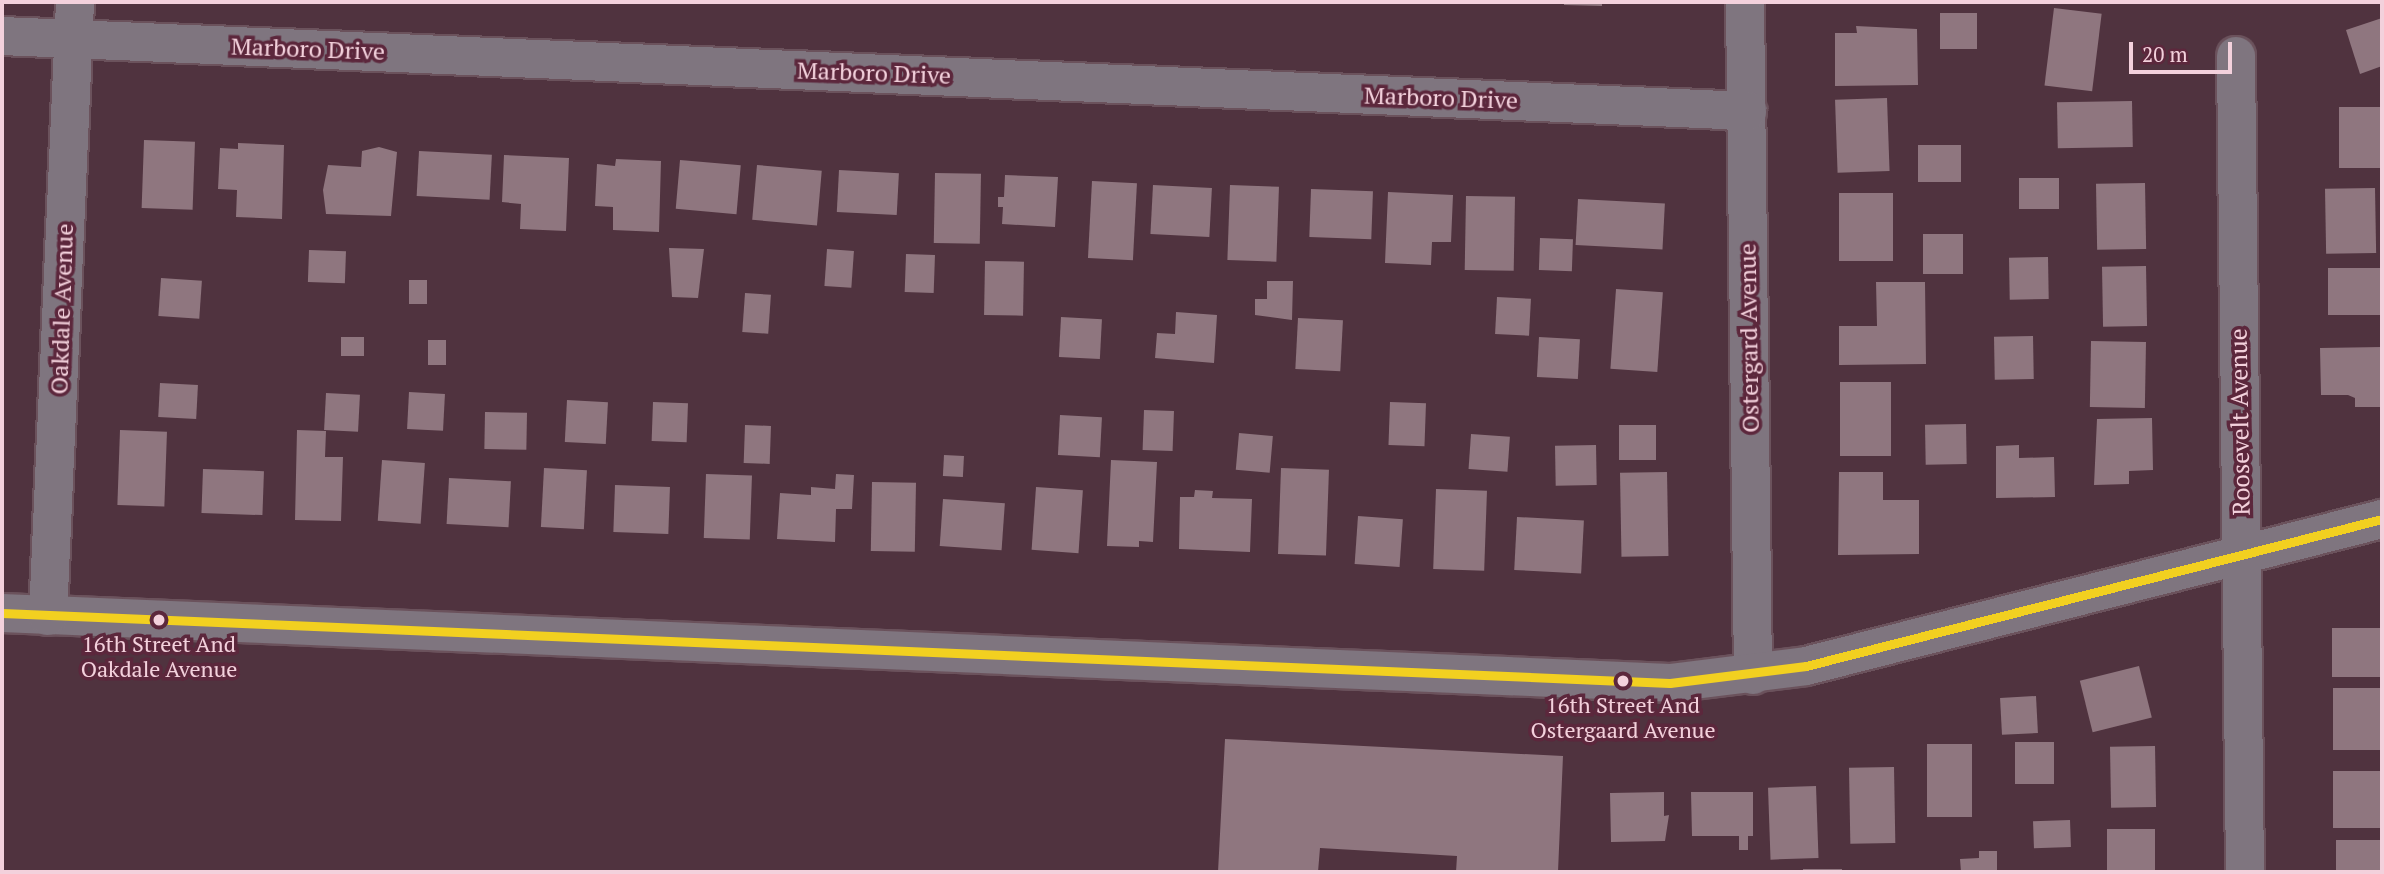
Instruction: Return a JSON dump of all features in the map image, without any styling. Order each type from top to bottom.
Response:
[{"type":"street","name":"Oakdale Avenue","points":[[48,616],[75,2]]},
{"type":"street","name":"Ostergard Avenue","points":[[1745,2],[1753,675]]},
{"type":"street","name":"Marboro Drive","points":[[2,36],[1746,111]]},
{"type":"street","name":"Roosevelt Avenue","points":[[2236,56],[2245,872]]},
{"type":"street","points":[[2,613],[1601,683],[1670,683],[1753,675],[1806,666],[2382,519]]},
{"type":"building","points":[[1564,2],[1602,2],[1602,6],[1564,5]]},
{"type":"building","points":[[2054,8],[2102,14],[2092,91],[2044,85]]},
{"type":"building","points":[[1940,13],[1977,13],[1977,49],[1940,49]]},
{"type":"building","points":[[2382,18],[2382,66],[2360,74],[2346,30]]},
{"type":"building","points":[[1856,26],[1917,29],[1918,85],[1835,86],[1835,33],[1857,33]]},
{"type":"building","points":[[1887,98],[1890,171],[1838,173],[1835,100]]},
{"type":"building","points":[[2132,101],[2133,147],[2058,148],[2057,102]]},
{"type":"building","points":[[2339,107],[2382,107],[2382,168],[2339,168]]},
{"type":"building","points":[[144,140],[195,142],[193,210],[142,208]]},
{"type":"building","points":[[238,143],[284,145],[282,219],[236,217],[237,190],[218,189],[220,148],[238,149]]},
{"type":"building","points":[[1918,145],[1961,145],[1961,182],[1918,182]]},
{"type":"building","points":[[379,147],[397,152],[391,216],[326,214],[323,190],[328,165],[361,167],[362,151]]},
{"type":"building","points":[[419,151],[492,155],[490,200],[417,196]]},
{"type":"building","points":[[504,155],[569,158],[566,231],[520,229],[521,204],[502,202]]},
{"type":"building","points":[[616,159],[661,161],[659,232],[613,230],[613,207],[595,206],[597,164],[615,166]]},
{"type":"building","points":[[680,160],[741,165],[736,214],[676,209]]},
{"type":"building","points":[[757,165],[822,171],[817,225],[752,220]]},
{"type":"building","points":[[839,170],[899,173],[897,215],[837,212]]},
{"type":"building","points":[[935,173],[981,174],[980,244],[934,243]]},
{"type":"building","points":[[1005,175],[1058,177],[1055,227],[1002,224],[1003,207],[998,207],[998,197],[1004,197]]},
{"type":"building","points":[[2019,178],[2059,178],[2059,209],[2019,209]]},
{"type":"building","points":[[1092,181],[1137,183],[1133,260],[1088,258]]},
{"type":"building","points":[[2145,183],[2146,249],[2097,250],[2096,184]]},
{"type":"building","points":[[1153,185],[1212,188],[1209,237],[1150,234]]},
{"type":"building","points":[[1230,185],[1279,187],[1276,262],[1227,260]]},
{"type":"building","points":[[2375,188],[2376,253],[2326,254],[2325,189]]},
{"type":"building","points":[[1311,189],[1373,191],[1371,239],[1309,237]]},
{"type":"building","points":[[1388,192],[1453,195],[1451,242],[1432,242],[1431,265],[1385,263]]},
{"type":"building","points":[[1839,193],[1893,193],[1893,261],[1839,261]]},
{"type":"building","points":[[1466,196],[1515,197],[1514,271],[1465,270]]},
{"type":"building","points":[[1578,199],[1665,204],[1662,249],[1576,245]]},
{"type":"building","points":[[1923,234],[1963,234],[1963,274],[1923,274]]},
{"type":"building","points":[[1540,238],[1573,239],[1572,271],[1539,270]]},
{"type":"building","points":[[669,248],[704,249],[698,298],[672,297]]},
{"type":"building","points":[[827,249],[854,251],[851,288],[824,286]]},
{"type":"building","points":[[309,250],[346,251],[345,283],[308,282]]},
{"type":"building","points":[[906,254],[935,255],[934,293],[905,292]]},
{"type":"building","points":[[2048,257],[2049,299],[2010,300],[2009,258]]},
{"type":"building","points":[[985,261],[1024,262],[1023,316],[984,315]]},
{"type":"building","points":[[2146,266],[2147,326],[2103,327],[2102,267]]},
{"type":"building","points":[[2328,268],[2382,268],[2382,315],[2328,315]]},
{"type":"building","points":[[161,278],[202,281],[199,319],[158,316]]},
{"type":"building","points":[[409,280],[427,280],[427,304],[409,304]]},
{"type":"building","points":[[1267,281],[1293,281],[1292,320],[1255,315],[1255,299],[1267,299]]},
{"type":"building","points":[[1876,282],[1925,282],[1926,364],[1839,365],[1839,326],[1877,326]]},
{"type":"building","points":[[1616,289],[1663,292],[1657,372],[1610,369]]},
{"type":"building","points":[[745,293],[771,295],[768,334],[742,332]]},
{"type":"building","points":[[1497,297],[1531,299],[1529,336],[1495,334]]},
{"type":"building","points":[[1176,312],[1217,315],[1214,363],[1155,358],[1157,333],[1175,334]]},
{"type":"building","points":[[1061,317],[1102,319],[1100,359],[1059,357]]},
{"type":"building","points":[[1298,318],[1343,320],[1340,371],[1295,369]]},
{"type":"building","points":[[2033,336],[2034,379],[1995,380],[1994,337]]},
{"type":"building","points":[[341,337],[364,337],[364,356],[341,356]]},
{"type":"building","points":[[1539,337],[1580,339],[1578,379],[1537,377]]},
{"type":"building","points":[[428,340],[446,340],[446,365],[428,365]]},
{"type":"building","points":[[2091,341],[2146,342],[2145,408],[2090,407]]},
{"type":"building","points":[[2382,347],[2382,407],[2355,407],[2355,398],[2348,395],[2321,395],[2320,348]]},
{"type":"building","points":[[1840,382],[1891,382],[1891,456],[1840,456]]},
{"type":"building","points":[[160,383],[198,385],[196,419],[158,417]]},
{"type":"building","points":[[409,392],[445,394],[443,431],[407,429]]},
{"type":"building","points":[[326,393],[360,395],[358,432],[324,430]]},
{"type":"building","points":[[567,400],[608,402],[606,444],[565,442]]},
{"type":"building","points":[[653,402],[688,403],[687,442],[652,441]]},
{"type":"building","points":[[1390,402],[1426,403],[1424,446],[1388,445]]},
{"type":"building","points":[[1144,410],[1174,411],[1173,451],[1143,450]]},
{"type":"building","points":[[485,412],[527,413],[526,450],[484,449]]},
{"type":"building","points":[[1060,415],[1102,417],[1100,457],[1058,455]]},
{"type":"building","points":[[2152,418],[2153,470],[2129,471],[2129,484],[2094,485],[2097,419]]},
{"type":"building","points":[[1966,424],[1967,464],[1926,465],[1925,425]]},
{"type":"building","points":[[745,425],[771,426],[770,464],[744,463]]},
{"type":"building","points":[[1619,425],[1656,425],[1656,460],[1619,460]]},
{"type":"building","points":[[120,430],[167,432],[164,507],[117,505]]},
{"type":"building","points":[[297,430],[326,431],[325,457],[343,457],[341,521],[295,520]]},
{"type":"building","points":[[1239,433],[1273,436],[1270,473],[1236,470]]},
{"type":"building","points":[[1471,434],[1510,437],[1507,472],[1469,469]]},
{"type":"building","points":[[1596,445],[1597,485],[1556,486],[1555,446]]},
{"type":"building","points":[[2019,445],[2019,458],[2054,457],[2055,497],[1996,498],[1996,446]]},
{"type":"building","points":[[944,455],[964,456],[963,477],[943,476]]},
{"type":"building","points":[[382,460],[425,463],[421,524],[378,521]]},
{"type":"building","points":[[1111,460],[1157,462],[1153,542],[1139,541],[1139,547],[1107,546]]},
{"type":"building","points":[[544,468],[587,470],[584,529],[541,527]]},
{"type":"building","points":[[1281,468],[1329,470],[1326,556],[1278,554]]},
{"type":"building","points":[[203,469],[264,471],[262,515],[201,513]]},
{"type":"building","points":[[1667,472],[1668,556],[1621,557],[1620,473]]},
{"type":"building","points":[[1839,472],[1883,472],[1883,500],[1919,500],[1919,554],[1838,555]]},
{"type":"building","points":[[706,474],[752,476],[750,540],[704,538]]},
{"type":"building","points":[[836,474],[854,475],[852,509],[836,509],[835,542],[777,539],[780,493],[811,495],[811,487],[835,489]]},
{"type":"building","points":[[449,478],[511,481],[509,527],[447,524]]},
{"type":"building","points":[[872,482],[916,483],[915,552],[871,551]]},
{"type":"building","points":[[615,485],[670,487],[668,534],[613,532]]},
{"type":"building","points":[[1036,487],[1083,490],[1078,553],[1032,550]]},
{"type":"building","points":[[1436,489],[1487,491],[1484,571],[1433,569]]},
{"type":"building","points":[[1195,490],[1213,491],[1212,498],[1252,499],[1250,552],[1179,549],[1180,497],[1194,497]]},
{"type":"building","points":[[943,499],[1005,503],[1002,550],[940,546]]},
{"type":"building","points":[[1358,516],[1403,519],[1400,567],[1355,564]]},
{"type":"building","points":[[1517,517],[1584,521],[1581,573],[1514,570]]},
{"type":"building","points":[[2332,628],[2382,628],[2382,677],[2332,677]]},
{"type":"building","points":[[2139,666],[2152,717],[2093,732],[2080,681]]},
{"type":"building","points":[[2333,688],[2382,688],[2382,750],[2333,750]]},
{"type":"building","points":[[2036,696],[2038,733],[2002,735],[2000,698]]},
{"type":"building","points":[[1225,739],[1563,756],[1558,872],[1456,872],[1457,856],[1320,848],[1318,872],[1218,872]]},
{"type":"building","points":[[2015,742],[2054,742],[2054,784],[2015,784]]},
{"type":"building","points":[[1927,744],[1972,744],[1972,817],[1927,817]]},
{"type":"building","points":[[2155,746],[2156,807],[2111,808],[2110,747]]},
{"type":"building","points":[[1894,767],[1895,843],[1850,844],[1849,768]]},
{"type":"building","points":[[2333,771],[2382,771],[2382,828],[2333,828]]},
{"type":"building","points":[[1816,786],[1819,858],[1771,860],[1768,788]]},
{"type":"building","points":[[1664,792],[1664,816],[1669,815],[1665,841],[1611,842],[1610,793]]},
{"type":"building","points":[[1691,792],[1753,792],[1753,836],[1748,836],[1748,850],[1739,850],[1739,836],[1692,836]]},
{"type":"building","points":[[2070,820],[2071,847],[2034,848],[2033,821]]},
{"type":"building","points":[[2107,829],[2155,829],[2155,872],[2107,872]]},
{"type":"building","points":[[2336,840],[2382,840],[2382,872],[2336,872]]},
{"type":"building","points":[[1979,851],[1997,851],[1997,872],[1961,872],[1960,859],[1979,858]]},
{"type":"building","points":[[1803,869],[1842,869],[1842,872],[1803,872]]},
{"type":"transit line","points":[[2,613],[1670,683],[1806,666],[2382,519]]},
{"type":"place","name":"16th Street And Oakdale Avenue","points":[[159,620]]},
{"type":"place","name":"16th Street And Ostergaard Avenue","points":[[1623,681]]}]
